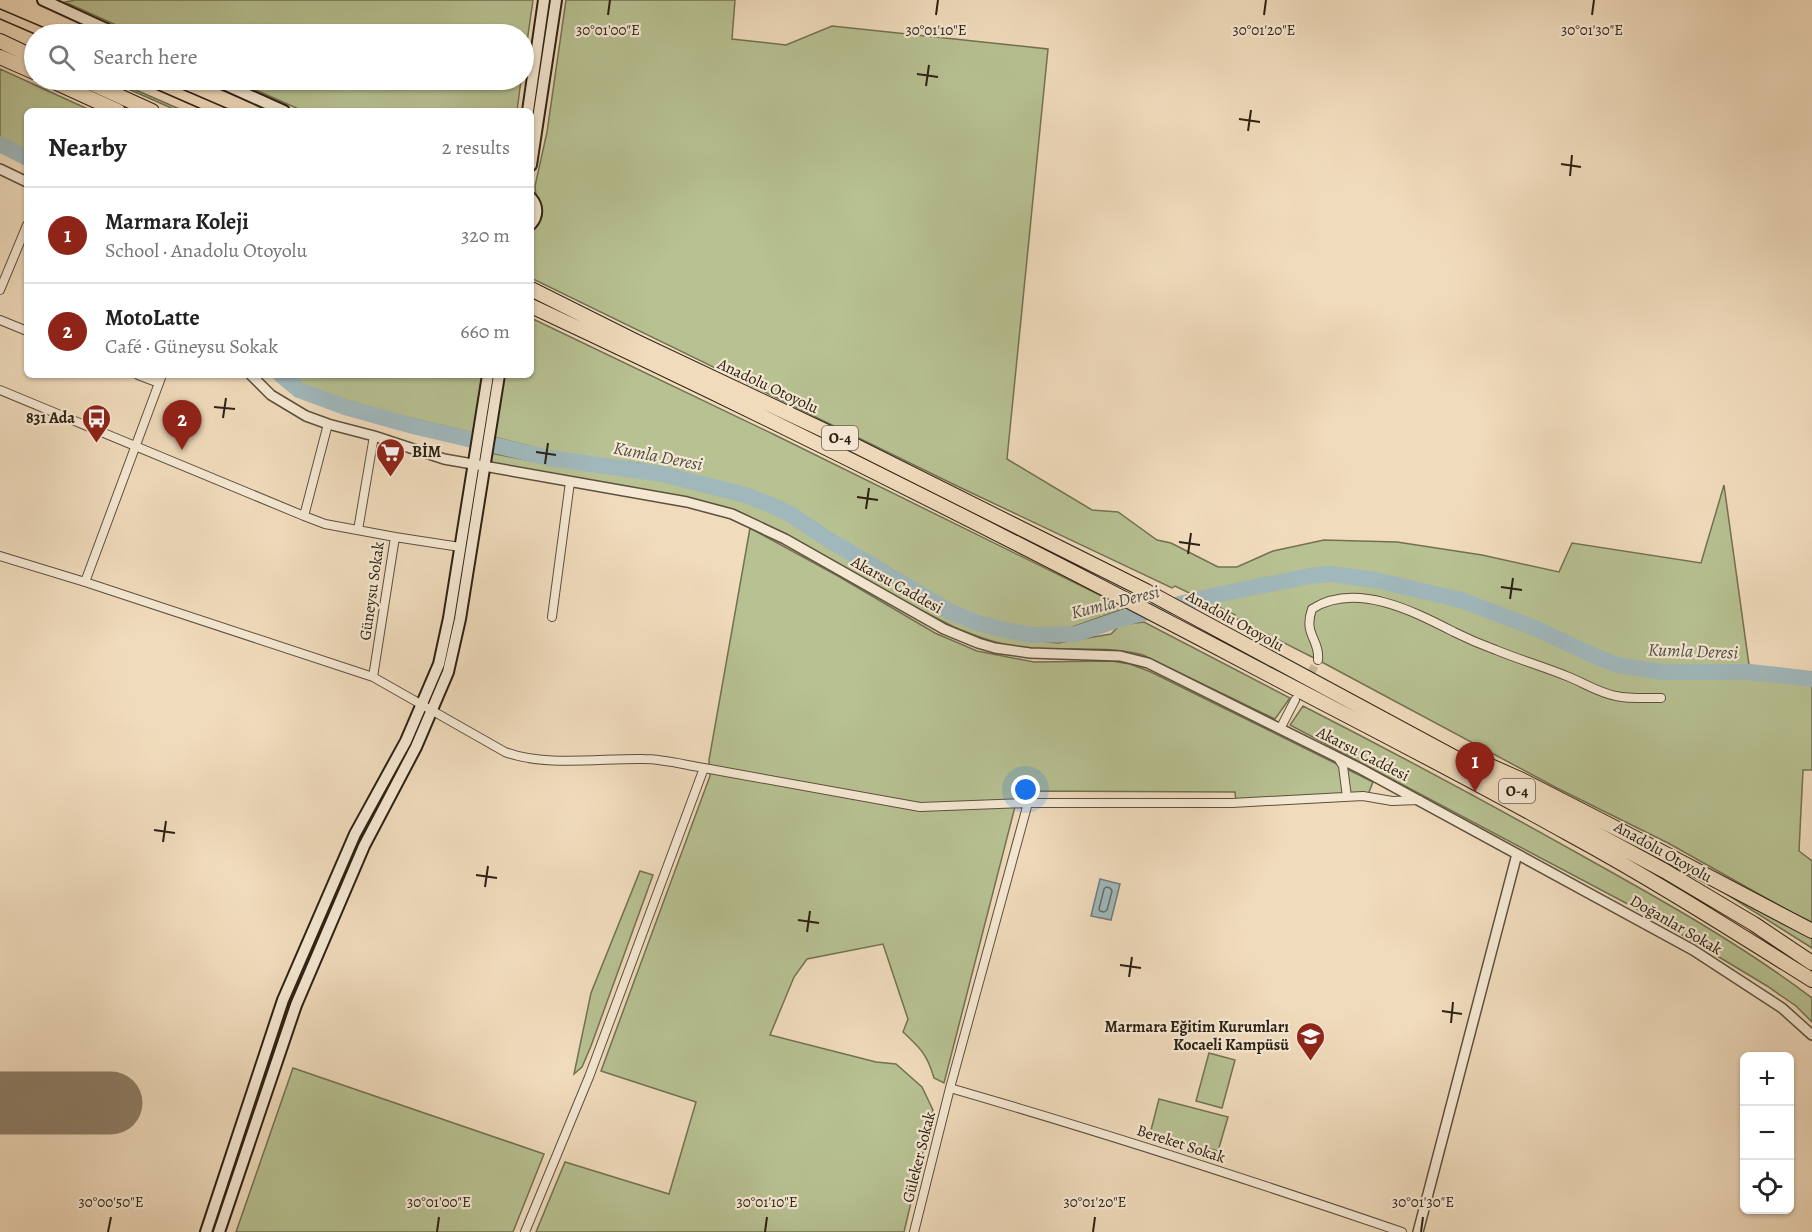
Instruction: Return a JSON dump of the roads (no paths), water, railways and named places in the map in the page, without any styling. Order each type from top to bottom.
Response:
[{"type":"highway","points":[[0,40],[24,52]]},
{"type":"highway","points":[[0,57],[24,68]]},
{"type":"highway","points":[[72,90],[111,108]]},
{"type":"highway","points":[[106,90],[145,108]]},
{"type":"highway","name":"Anadolu Otoyolu","points":[[534,290],[840,438],[1146,591],[1665,871],[1754,924],[1812,963]]},
{"type":"highway","name":"Anadolu Otoyolu","points":[[534,307],[835,452],[1046,557],[1570,834],[1690,904],[1812,980]]},
{"type":"highway","points":[[1362,706],[1522,780],[1812,931]]},
{"type":"main road","points":[[44,0],[96,24]]},
{"type":"main road","points":[[534,69],[544,0]]},
{"type":"main road","points":[[534,144],[555,0]]},
{"type":"main road","points":[[237,90],[277,108]]},
{"type":"main road","points":[[528,108],[531,90]]},
{"type":"main road","points":[[534,203],[537,211],[534,220]]},
{"type":"main road","points":[[206,1232],[283,1000],[355,834],[406,741],[448,672],[460,619],[479,466],[493,379]]},
{"type":"main road","points":[[219,1232],[296,1005],[364,846],[416,747],[439,664],[460,547],[479,466]]},
{"type":"street","points":[[0,169],[24,181]]},
{"type":"street","points":[[0,290],[24,232]]},
{"type":"street","points":[[0,320],[24,330]]},
{"type":"street","name":"Akarsu Caddesi","points":[[254,378],[271,395],[306,416],[444,459],[687,502],[732,514],[784,539],[917,614],[963,637],[995,648],[1061,656],[1120,656],[1141,661],[1332,754],[1517,854]]},
{"type":"street","points":[[85,582],[160,379]]},
{"type":"street","name":"Güneysu Sokak","points":[[0,390],[325,524],[395,537],[373,677]]},
{"type":"street","points":[[304,516],[328,424]]},
{"type":"street","points":[[358,530],[374,436]]},
{"type":"street","points":[[552,616],[570,483]]},
{"type":"street","points":[[395,537],[460,547]]},
{"type":"street","points":[[0,556],[373,677],[505,752],[518,757],[543,760],[648,759],[920,807],[1028,803],[1233,803],[1363,796],[1392,801],[1419,800]]},
{"type":"street","points":[[1318,660],[1318,651],[1308,625],[1312,609],[1320,604],[1361,599],[1383,602],[1405,609],[1499,652],[1547,667],[1602,692],[1615,696],[1661,698]]},
{"type":"street","points":[[1281,729],[1295,700]]},
{"type":"street","points":[[1332,754],[1343,766],[1347,797]]},
{"type":"street","points":[[525,1232],[589,1077],[704,768]]},
{"type":"street","name":"Güleker Sokak","points":[[914,1232],[1028,803]]},
{"type":"street","points":[[1418,1232],[1517,854]]},
{"type":"street","name":"Doğanlar Sokak","points":[[1517,854],[1693,950],[1782,1008],[1812,1035]]},
{"type":"street","name":"Bereket Sokak","points":[[951,1088],[1054,1118],[1402,1232]]},
{"type":"water","points":[[1100,879],[1120,884],[1111,920],[1091,916]]},
{"type":"waterway","name":"Kumla Deresi","points":[[0,144],[24,156]]},
{"type":"waterway","name":"Kumla Deresi","points":[[285,378],[299,390],[345,407],[413,426],[549,458],[662,474],[745,495],[790,514],[829,540],[951,612],[978,623],[1005,630],[1032,635],[1076,634],[1120,619],[1216,595],[1330,574],[1375,580],[1461,600],[1535,628],[1617,665],[1662,672],[1750,672],[1812,679]]},
{"type":"tunnel","points":[[1299,694],[1318,660]]},
{"type":"tram line","points":[[0,9],[35,24]]},
{"type":"tram line","points":[[0,19],[24,29]]},
{"type":"tram line","points":[[158,90],[199,108]]},
{"type":"tram line","points":[[184,90],[226,108]]},
{"type":"place","name":"831 Ada","points":[[96,444]]},
{"type":"place","name":"MotoLatte","points":[[182,450]]},
{"type":"place","name":"BİM","points":[[391,478]]},
{"type":"place","name":"Marmara Koleji","points":[[1475,792]]},
{"type":"place","name":"Marmara Eğitim Kurumları Kocaeli Kampüsü","points":[[1310,1062]]}]
